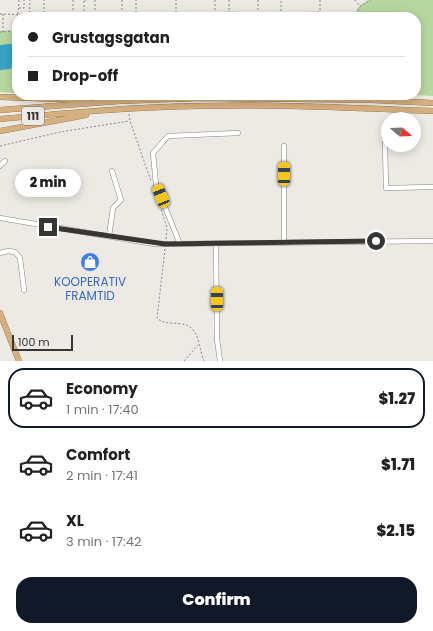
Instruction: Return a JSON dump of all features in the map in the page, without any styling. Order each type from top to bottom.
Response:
[{"type":"main road","points":[[0,97],[12,97]]},
{"type":"main road","points":[[90,100],[120,101]]},
{"type":"main road","name":"111","points":[[0,110],[120,101],[167,100]]},
{"type":"main road","name":"111","points":[[352,100],[433,102]]},
{"type":"main road","name":"111","points":[[0,119],[116,109],[200,106],[337,107],[433,111]]},
{"type":"main road","points":[[0,131],[116,109]]},
{"type":"main road","points":[[0,313],[19,361]]},
{"type":"street","points":[[180,244],[156,184],[154,153],[168,136],[238,133]]},
{"type":"street","points":[[284,146],[284,243]]},
{"type":"street","points":[[385,152],[386,188],[433,187]]},
{"type":"street","points":[[0,166],[5,161]]},
{"type":"street","points":[[111,237],[113,208],[121,200],[112,171]]},
{"type":"street","points":[[0,218],[154,244],[433,241]]},
{"type":"street","points":[[216,244],[217,339],[220,361]]},
{"type":"street","points":[[0,253],[8,251],[15,252],[20,258],[24,290]]},
{"type":"path","points":[[18,12],[19,0]]},
{"type":"path","points":[[19,8],[24,8],[24,0]]},
{"type":"path","points":[[30,0],[30,12]]},
{"type":"path","points":[[44,0],[44,12]]},
{"type":"path","points":[[73,0],[73,12]]},
{"type":"path","points":[[84,12],[84,0],[87,0]]},
{"type":"path","points":[[95,0],[96,12]]},
{"type":"path","points":[[122,0],[122,12]]},
{"type":"path","points":[[136,0],[136,12]]},
{"type":"path","points":[[176,0],[176,12]]},
{"type":"path","points":[[215,0],[215,12]]},
{"type":"path","points":[[229,0],[229,12]]},
{"type":"path","points":[[258,0],[258,12]]},
{"type":"path","points":[[281,0],[281,12],[320,12],[320,0]]},
{"type":"path","points":[[355,0],[360,6]]},
{"type":"path","points":[[356,12],[360,6],[371,0]]},
{"type":"path","points":[[0,14],[12,14]]},
{"type":"path","points":[[3,14],[3,32]]},
{"type":"path","points":[[0,32],[12,31]]},
{"type":"path","points":[[0,146],[60,132],[130,121]]},
{"type":"path","points":[[184,361],[199,344]]},
{"type":"green space","points":[[368,0],[433,0],[433,96],[421,95],[421,12],[355,12],[360,5]]},
{"type":"green space","points":[[12,30],[12,93],[0,92],[0,31]]},
{"type":"water","points":[[12,44],[12,67],[10,69],[0,70],[0,45]]},
{"type":"place","name":"KOOPERATIV FRAMTID","points":[[90,262]]},
{"type":"route","points":[[48,227],[154,244],[376,241]]}]
